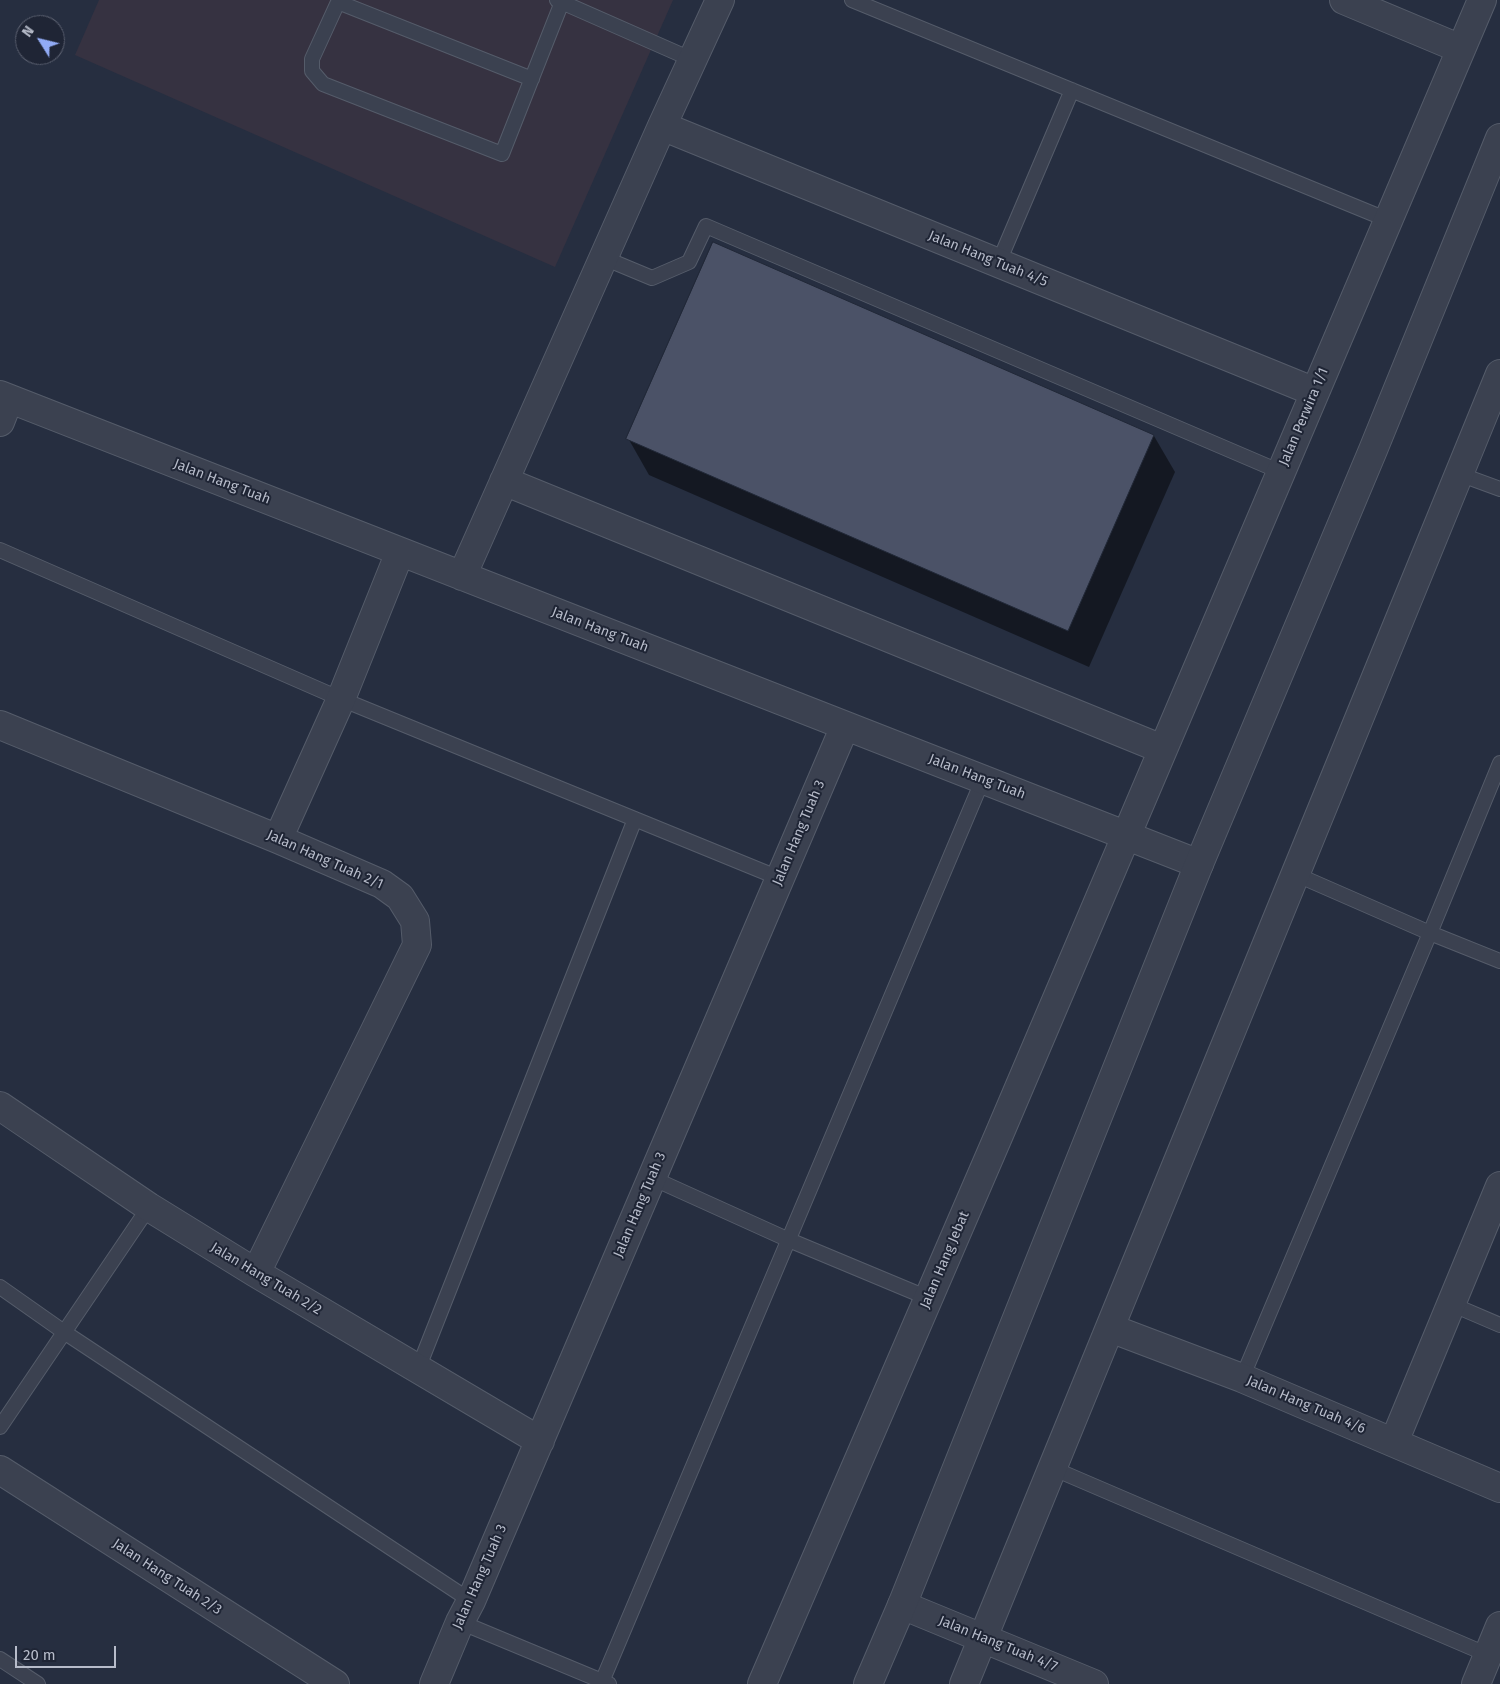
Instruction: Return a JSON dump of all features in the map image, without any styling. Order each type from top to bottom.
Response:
[{"type":"street","points":[[462,576],[720,0]]},
{"type":"street","points":[[1344,0],[1461,49]]},
{"type":"street","name":"Jalan Perwira 1/1","points":[[1126,835],[1482,0]]},
{"type":"street","name":"Jalan Hang Tuah 4/5","points":[[662,126],[1314,392]]},
{"type":"street","points":[[868,1684],[902,1605],[1199,864],[1374,450],[1500,138]]},
{"type":"street","points":[[964,1684],[1500,374]]},
{"type":"street","name":"Jalan Hang Tuah","points":[[3,405],[400,552],[1199,864]]},
{"type":"street","points":[[504,481],[1162,749]]},
{"type":"street","points":[[278,839],[341,699],[400,552]]},
{"type":"street","name":"Jalan Hang Tuah 2/1","points":[[0,725],[278,839],[382,884],[400,898],[414,921],[417,945],[256,1273]]},
{"type":"street","name":"Jalan Hang Tuah 3","points":[[434,1684],[540,1441],[845,726]]},
{"type":"street","name":"Jalan Hang Jebat","points":[[762,1684],[1126,835]]},
{"type":"street","name":"Jalan Hang Tuah 2/2","points":[[0,1106],[149,1207],[256,1273],[540,1441]]},
{"type":"street","points":[[1394,1442],[1500,1186]]},
{"type":"street","name":"Jalan Hang Tuah 4/6","points":[[1110,1328],[1242,1378],[1500,1488]]},
{"type":"street","name":"Jalan Hang Tuah 2/3","points":[[0,1470],[335,1684]]},
{"type":"street","name":"Jalan Hang Tuah 4/7","points":[[902,1605],[1094,1684]]},
{"type":"street","points":[[1476,1684],[1494,1657],[1500,1626]]},
{"type":"lane","points":[[852,0],[1388,220]]},
{"type":"lane","points":[[532,78],[338,1],[312,59],[312,71],[323,84],[502,154],[532,78],[566,2],[693,60]]},
{"type":"lane","points":[[998,264],[1072,90]]},
{"type":"lane","points":[[604,258],[652,278],[689,262],[706,226],[1281,472]]},
{"type":"lane","points":[[1459,474],[1500,489]]},
{"type":"lane","points":[[0,550],[341,699],[779,878]]},
{"type":"lane","points":[[1242,1378],[1500,763]]},
{"type":"lane","points":[[0,1287],[466,1611],[604,1683],[983,779]]},
{"type":"lane","points":[[418,1369],[635,819]]},
{"type":"lane","points":[[1296,874],[1430,933],[1500,961]]},
{"type":"lane","points":[[652,1178],[789,1240],[928,1298]]},
{"type":"lane","points":[[0,1427],[149,1207]]},
{"type":"lane","points":[[1451,1304],[1500,1325]]},
{"type":"lane","points":[[1052,1468],[1494,1657]]},
{"type":"lane","points":[[0,1658],[38,1684]]},
{"type":"shaded area","points":[[99,0],[673,0],[555,267],[75,55]]},
{"type":"building","points":[[713,242],[1154,435],[1068,631],[626,439]]}]
